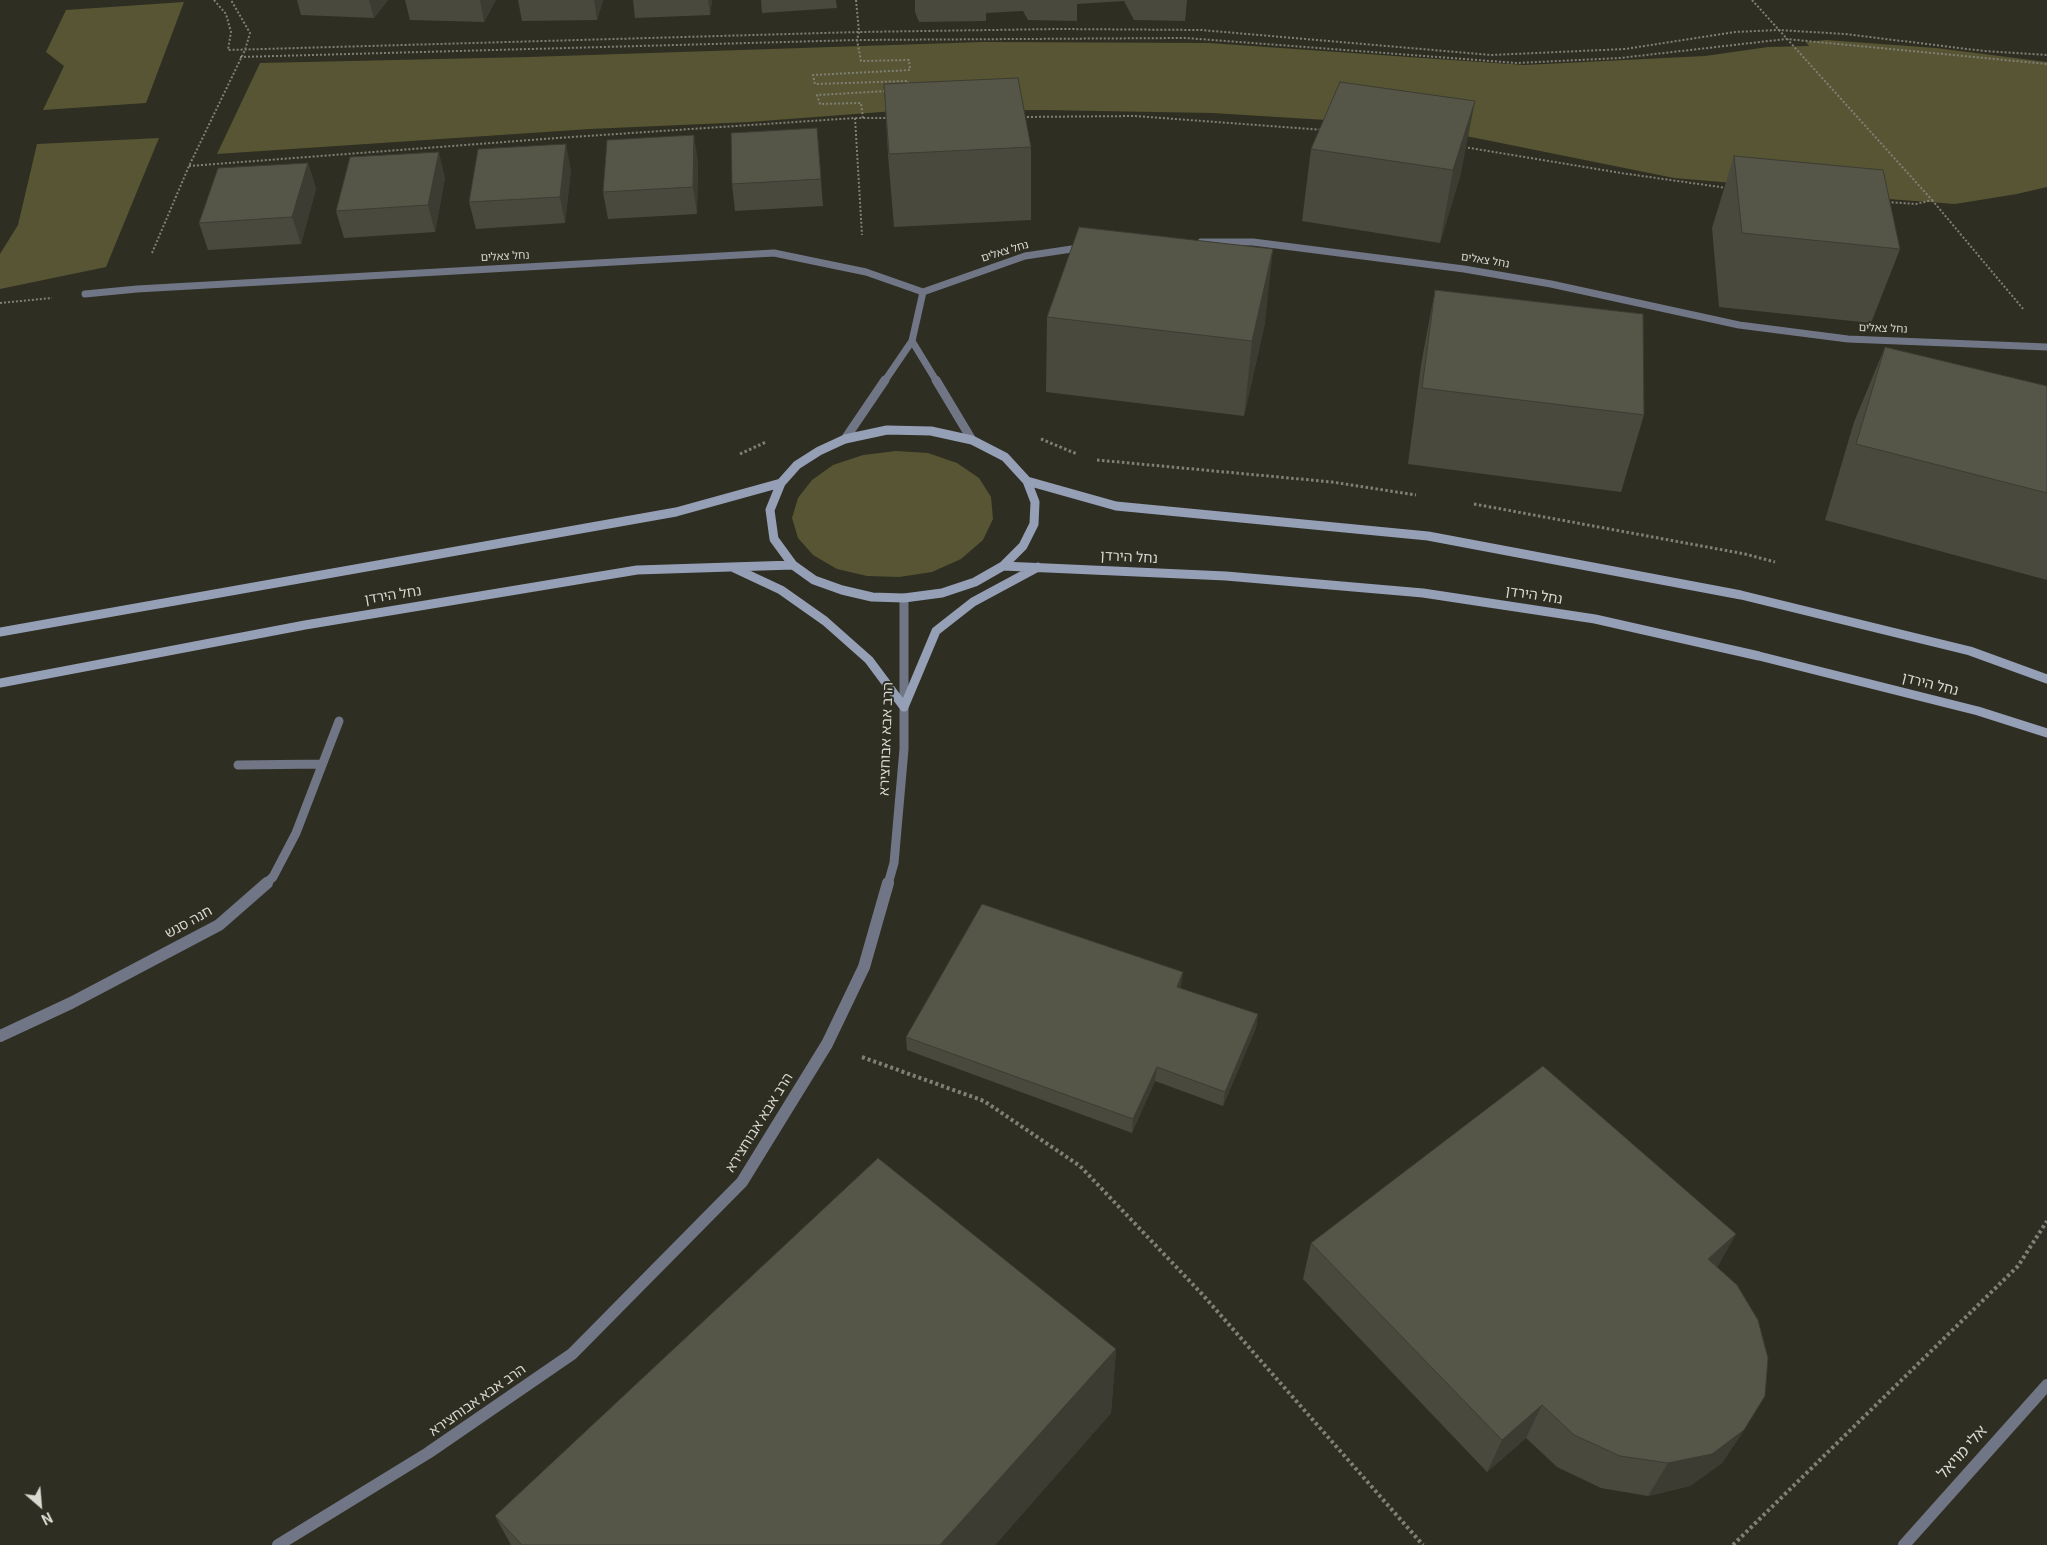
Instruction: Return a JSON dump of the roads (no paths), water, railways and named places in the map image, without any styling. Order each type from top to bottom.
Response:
[{"type":"main road","points":[[887,430],[931,431],[972,440],[1005,457],[1028,481],[1035,502],[1034,524],[1023,546],[1003,566],[975,582],[942,593],[904,598],[872,597],[842,590],[814,580],[793,565],[774,539],[770,510],[781,483],[797,465],[819,450],[845,439],[887,430]]},
{"type":"main road","points":[[1028,481],[1116,506],[1428,536],[1741,595],[1970,651],[2047,679]]},
{"type":"main road","points":[[0,632],[676,512],[781,483]]},
{"type":"main road","name":"נחל הירדן","points":[[0,683],[305,625],[637,570],[793,565]]},
{"type":"main road","name":"נחל הירדן","points":[[1003,566],[1226,576],[1423,593],[1595,619],[1759,656],[1950,704],[2047,733]]},
{"type":"main road","points":[[732,567],[781,590],[825,621],[869,660],[904,708]]},
{"type":"main road","points":[[904,708],[936,631],[973,602],[1038,567]]},
{"type":"street","name":"נחל צאלים","points":[[1189,241],[1254,242],[1464,269],[1551,284],[1739,325],[1848,339],[2047,347]]},
{"type":"street","name":"נחל צאלים","points":[[85,294],[137,289],[774,253],[866,272],[923,292],[1025,256],[1093,246]]},
{"type":"street","points":[[845,439],[912,341],[923,292]]},
{"type":"street","points":[[912,341],[972,440]]},
{"type":"street","name":"הרב אבא אבוחצירא","points":[[278,1545],[428,1454],[572,1354],[742,1182],[827,1044],[864,967],[894,863],[904,749],[904,598]]},
{"type":"street","name":"חנה סנש","points":[[0,1036],[71,1003],[219,925],[273,877],[296,833],[339,720]]},
{"type":"street","points":[[238,766],[322,764]]},
{"type":"street","name":"אלי מויאל","points":[[1904,1545],[2047,1385]]}]
